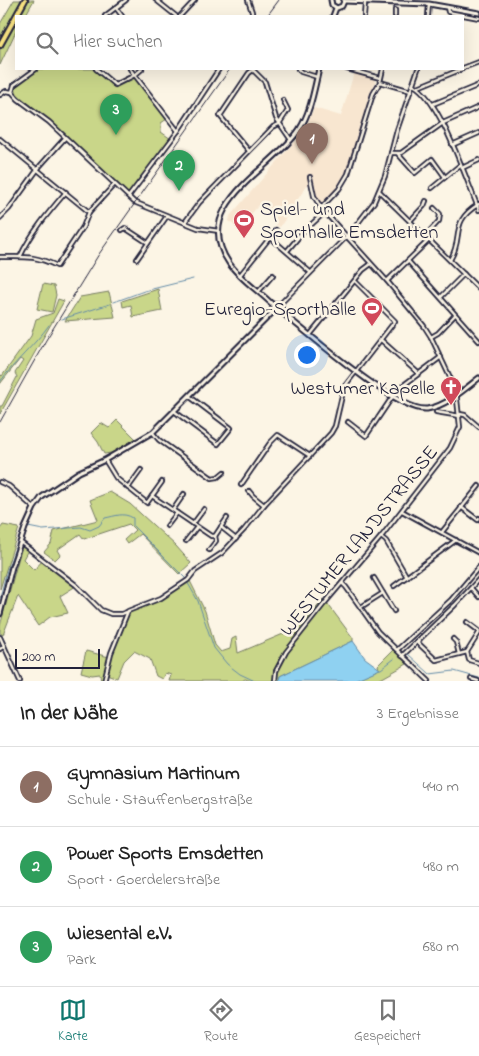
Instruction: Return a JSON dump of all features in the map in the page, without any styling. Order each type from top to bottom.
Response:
[{"type":"main road","points":[[17,15],[25,0]]},
{"type":"main road","points":[[0,45],[15,18]]},
{"type":"street","points":[[106,15],[126,0]]},
{"type":"street","points":[[156,0],[177,15]]},
{"type":"street","points":[[179,15],[195,0]]},
{"type":"street","points":[[248,0],[252,15]]},
{"type":"street","points":[[331,0],[332,5],[336,8]]},
{"type":"street","points":[[336,8],[342,6],[344,1],[429,4],[479,13]]},
{"type":"street","points":[[364,15],[366,2]]},
{"type":"street","points":[[428,15],[429,4]]},
{"type":"street","points":[[447,7],[448,12],[464,15]]},
{"type":"street","points":[[116,8],[121,15]]},
{"type":"street","points":[[333,15],[336,8]]},
{"type":"street","points":[[395,10],[395,15]]},
{"type":"street","points":[[464,15],[479,18]]},
{"type":"street","points":[[464,68],[479,62]]},
{"type":"street","points":[[12,92],[14,85],[35,70]]},
{"type":"street","points":[[97,70],[115,85],[141,70]]},
{"type":"street","points":[[131,70],[178,131]]},
{"type":"street","points":[[128,197],[178,131],[218,70]]},
{"type":"street","points":[[249,151],[220,116],[253,70],[258,71],[265,82],[279,124],[291,140]]},
{"type":"street","points":[[299,70],[317,77]]},
{"type":"street","points":[[274,311],[273,305],[240,275],[225,256],[221,246],[219,231],[225,208],[236,191],[291,140],[304,121],[319,70]]},
{"type":"street","points":[[353,70],[411,90]]},
{"type":"street","points":[[310,177],[314,196],[321,208],[339,189],[348,174],[373,94],[384,70]]},
{"type":"street","points":[[273,305],[276,303],[280,304],[366,214],[379,191],[418,70]]},
{"type":"street","points":[[418,87],[460,70]]},
{"type":"street","points":[[413,85],[418,87],[433,104],[443,123],[479,210]]},
{"type":"street","points":[[433,104],[479,85]]},
{"type":"street","points":[[0,95],[6,91],[12,92],[18,99],[49,122],[134,202],[204,229],[219,231]]},
{"type":"street","points":[[185,222],[198,203],[272,127],[279,124],[288,110],[283,100]]},
{"type":"street","points":[[391,153],[401,154],[443,123],[479,107]]},
{"type":"street","points":[[452,145],[479,133]]},
{"type":"street","points":[[0,218],[65,138]]},
{"type":"street","points":[[0,139],[90,212]]},
{"type":"street","points":[[398,154],[415,173],[432,159],[446,177]]},
{"type":"street","points":[[432,188],[461,166],[479,160]]},
{"type":"street","points":[[0,258],[41,258],[57,266],[83,227],[90,212],[114,184]]},
{"type":"street","points":[[379,191],[479,289]]},
{"type":"street","points":[[20,257],[24,248],[66,192]]},
{"type":"street","points":[[410,221],[424,206],[426,201]]},
{"type":"street","points":[[450,260],[454,254],[462,217],[478,205]]},
{"type":"street","name":"WESTUMER LANDSTRASSE","points":[[275,681],[276,671],[286,652],[402,511],[450,448],[460,427],[458,394],[431,337],[386,281],[321,208]]},
{"type":"street","points":[[425,236],[439,221],[440,214],[434,208]]},
{"type":"street","points":[[287,251],[302,233],[325,212]]},
{"type":"street","points":[[137,259],[167,216]]},
{"type":"street","points":[[122,230],[125,228],[148,244]]},
{"type":"street","points":[[240,275],[276,230]]},
{"type":"street","points":[[271,238],[310,272]]},
{"type":"street","points":[[386,281],[429,240]]},
{"type":"street","points":[[408,261],[479,341]]},
{"type":"street","points":[[310,335],[371,264]]},
{"type":"street","points":[[441,297],[464,274]]},
{"type":"street","points":[[259,291],[273,275]]},
{"type":"street","points":[[20,542],[76,585],[96,606],[106,612],[121,614],[161,598],[187,581],[193,572],[222,554],[264,505],[331,433],[335,426],[344,387],[395,321],[355,281]]},
{"type":"street","points":[[280,304],[282,308],[280,311]]},
{"type":"street","points":[[0,614],[20,542],[34,508],[42,498],[65,480],[105,460],[153,432],[274,311],[280,311],[392,397],[414,408],[425,409],[435,407],[458,394],[479,378]]},
{"type":"street","points":[[431,337],[438,333],[455,315]]},
{"type":"street","points":[[381,340],[418,373]]},
{"type":"street","points":[[348,422],[366,436],[397,390],[441,357]]},
{"type":"street","points":[[174,412],[218,444],[231,428],[189,396]]},
{"type":"street","name":"WESTUMER LANDSTRASSE","points":[[436,412],[460,415]]},
{"type":"street","points":[[460,415],[465,415],[479,427]]},
{"type":"street","points":[[153,432],[159,440],[212,478],[218,477],[224,472]]},
{"type":"street","points":[[241,485],[278,434],[310,456]]},
{"type":"street","points":[[105,460],[116,478],[147,502],[162,482]]},
{"type":"street","points":[[128,488],[141,470]]},
{"type":"street","points":[[0,482],[9,486],[34,508]]},
{"type":"street","points":[[442,532],[479,486]]},
{"type":"street","points":[[249,490],[264,505]]},
{"type":"street","points":[[173,510],[184,494]]},
{"type":"street","points":[[152,496],[197,527],[214,536]]},
{"type":"street","points":[[461,508],[478,520],[479,518]]},
{"type":"street","points":[[193,524],[204,509]]},
{"type":"street","points":[[402,511],[479,553]]},
{"type":"street","points":[[167,526],[177,513]]},
{"type":"street","points":[[214,536],[227,518]]},
{"type":"street","points":[[186,541],[197,527]]},
{"type":"street","points":[[221,527],[236,539]]},
{"type":"street","points":[[208,550],[216,541],[214,536]]},
{"type":"street","points":[[381,537],[386,541],[406,577]]},
{"type":"street","points":[[394,586],[456,540]]},
{"type":"street","points":[[397,650],[451,600],[479,568]]},
{"type":"street","points":[[374,578],[394,611]]},
{"type":"street","points":[[402,656],[479,579]]},
{"type":"street","points":[[342,583],[378,632],[429,681]]},
{"type":"street","points":[[471,588],[479,597]]},
{"type":"street","points":[[361,607],[383,593]]},
{"type":"street","points":[[451,600],[456,604]]},
{"type":"street","points":[[104,681],[111,653],[128,612]]},
{"type":"street","points":[[417,642],[436,660],[467,652],[478,639],[479,632],[467,622]]},
{"type":"street","points":[[0,637],[20,681]]},
{"type":"street","points":[[453,638],[459,654]]},
{"type":"street","points":[[0,649],[4,646]]},
{"type":"street","points":[[467,652],[469,660],[479,663]]},
{"type":"street","points":[[471,679],[478,681]]},
{"type":"shaded area","points":[[354,73],[374,79],[375,82],[373,94],[368,104],[347,173],[339,187],[322,205],[316,198],[312,184],[307,185],[280,227],[276,225],[277,222],[258,206],[243,224],[240,222],[236,227],[229,221],[230,216],[303,132],[314,108],[341,116]]},
{"type":"green space","points":[[14,0],[34,0],[26,15],[15,15],[15,33],[0,65],[0,24]]},
{"type":"green space","points":[[39,70],[95,70],[115,88],[132,77],[135,78],[167,119],[161,123],[161,132],[171,139],[129,193],[126,193],[55,125],[17,94],[15,87]]},
{"type":"green space","points":[[43,284],[54,286],[56,295],[52,312],[37,309]]},
{"type":"green space","points":[[158,289],[162,311],[133,317],[131,305],[123,307],[122,301]]},
{"type":"green space","points":[[109,292],[115,317],[65,321],[80,297]]},
{"type":"green space","points":[[58,299],[64,301],[0,414],[0,406],[2,406],[17,377],[15,373],[23,361],[20,359],[0,384],[0,374],[2,376],[31,336],[36,319],[53,313]]},
{"type":"green space","points":[[117,420],[136,439],[111,453],[104,454],[91,433],[101,423],[109,428]]},
{"type":"green space","points":[[110,492],[130,504],[176,546],[191,563],[179,574],[140,534],[127,544],[124,540],[135,530],[129,524],[84,539],[80,534],[57,550],[60,555],[55,560],[44,552],[51,544],[54,531],[98,520],[90,500]]},
{"type":"green space","points":[[3,525],[19,528],[0,589],[0,529]]},
{"type":"green space","points":[[22,546],[28,550],[23,559],[34,570],[43,560],[76,586],[60,596],[68,613],[50,617],[38,626],[18,596],[3,635],[0,633],[0,626]]},
{"type":"green space","points":[[190,581],[205,611],[215,645],[221,652],[230,649],[232,639],[236,637],[238,653],[300,627],[324,599],[353,638],[353,641],[280,676],[279,681],[251,681],[245,679],[242,681],[169,681],[171,675],[165,673],[162,679],[156,676],[150,659],[134,651],[124,661],[117,678],[107,674],[112,653],[129,612],[161,599]]},
{"type":"green space","points":[[394,649],[407,664],[377,681],[352,681],[379,669],[378,665]]},
{"type":"green space","points":[[86,651],[109,657],[103,681],[101,681],[100,674],[92,675],[81,672]]},
{"type":"water","points":[[353,641],[365,658],[380,669],[352,681],[279,681],[280,676]]},
{"type":"waterway","points":[[114,302],[144,291],[193,279]]},
{"type":"waterway","points":[[62,319],[110,304]]},
{"type":"waterway","points":[[0,382],[49,325]]},
{"type":"waterway","points":[[0,598],[7,570],[23,526],[43,530],[81,527],[90,530],[99,526],[105,518],[126,515],[133,518],[133,526],[185,578],[198,601],[214,648],[227,664],[240,674],[255,681]]},
{"type":"waterway","points":[[408,654],[430,674],[454,671],[479,678]]},
{"type":"waterway","points":[[380,669],[394,659]]},
{"type":"railway","points":[[268,15],[279,0]]},
{"type":"railway","points":[[0,422],[46,340],[99,254],[229,70]]},
{"type":"place","name":"Wiesental e.V.","points":[[116,135]]},
{"type":"place","name":"Gymnasium Martinum","points":[[312,164]]},
{"type":"place","name":"Power Sports Emsdetten","points":[[179,191]]},
{"type":"place","name":"Spiel- und Sporthalle Emsdetten","points":[[244,239]]},
{"type":"place","name":"Euregio-Sporthalle","points":[[372,327]]},
{"type":"place","name":"Westumer Kapelle","points":[[451,406]]}]
